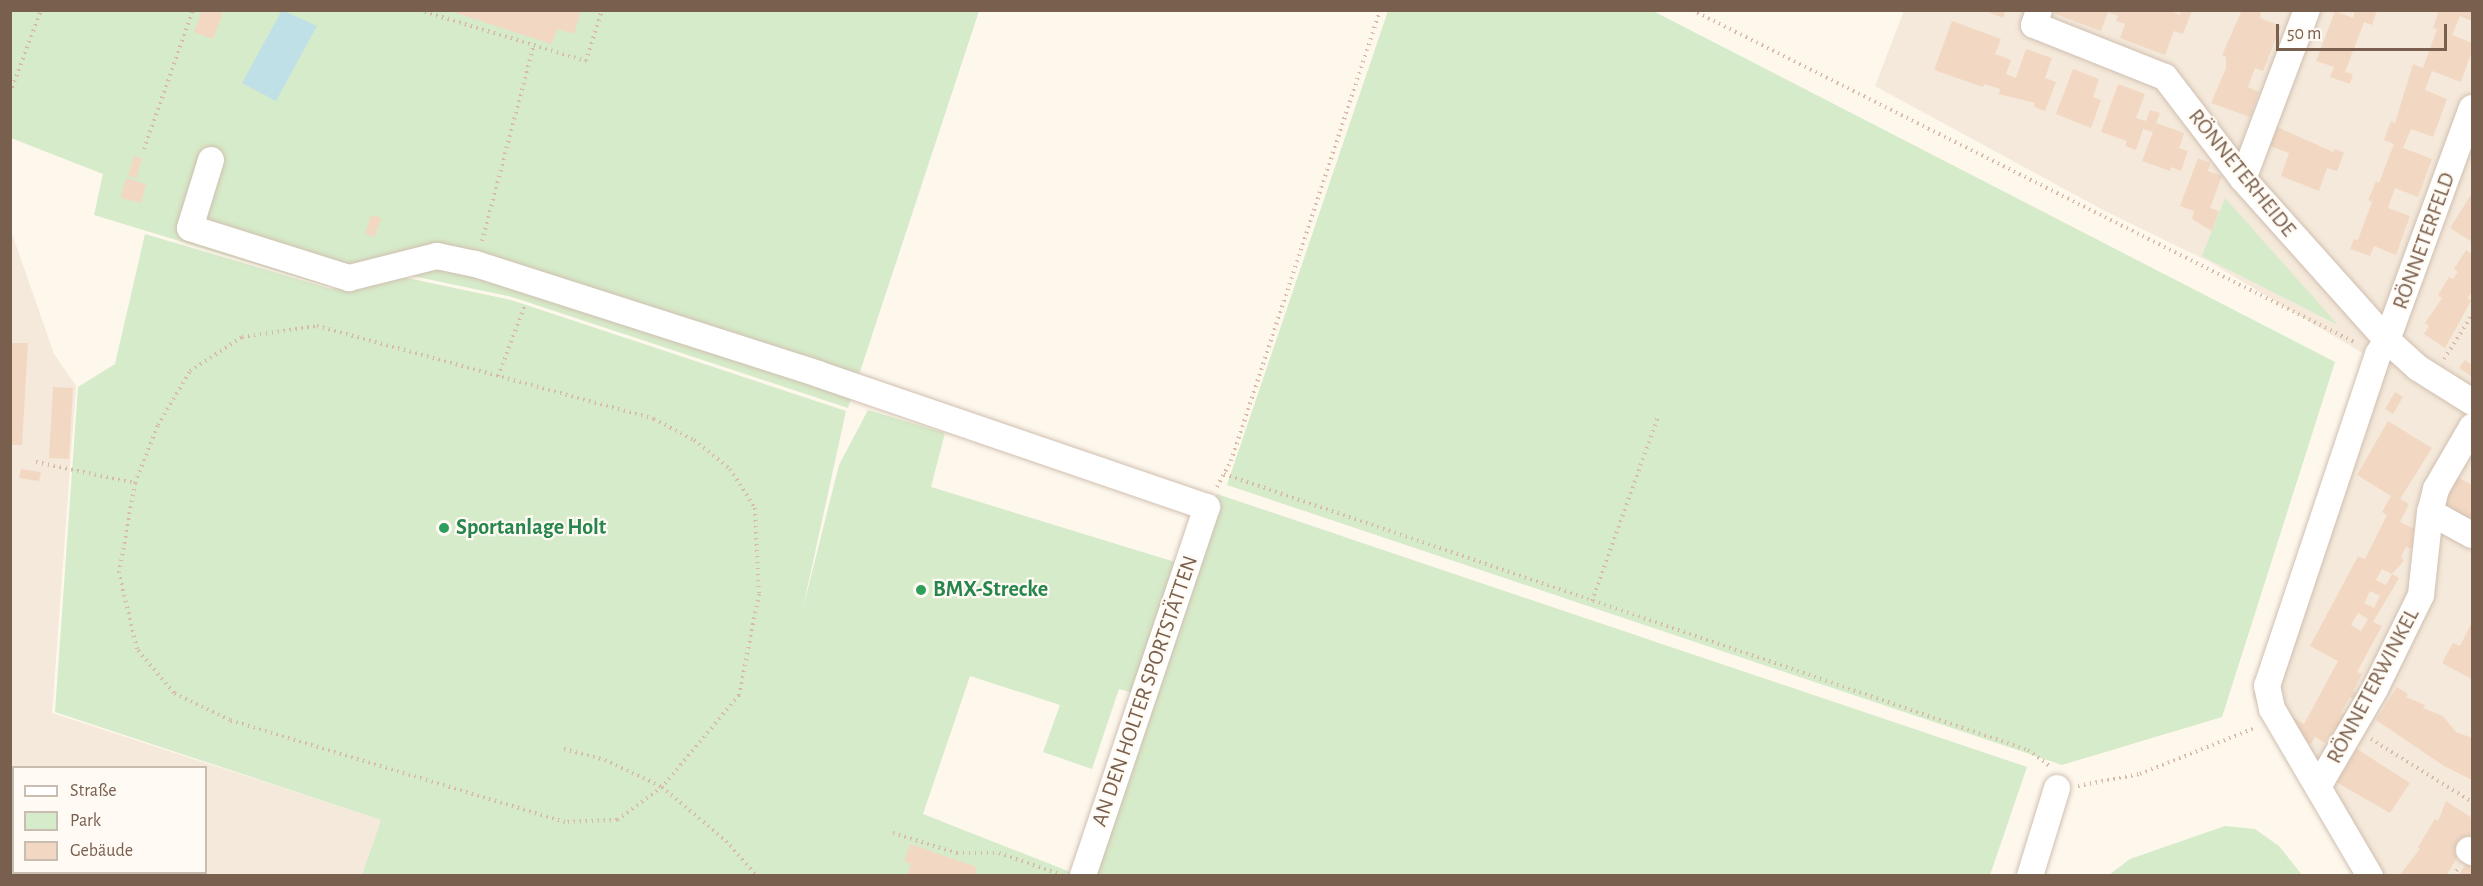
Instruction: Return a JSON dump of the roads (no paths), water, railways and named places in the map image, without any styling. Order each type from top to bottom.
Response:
[{"type":"street","name":"RÖNNETERHEIDE","points":[[2039,10],[2034,25],[2166,77],[2243,178],[2383,347],[2472,402]]},
{"type":"street","points":[[2243,178],[2307,10]]},
{"type":"street","name":"RÖNNETERFELD","points":[[2318,787],[2271,709],[2267,686],[2383,347],[2472,108]]},
{"type":"street","name":"AN DEN HOLTER SPORTSTÄTTEN","points":[[210,160],[190,228],[349,278],[437,256],[476,264],[1207,507],[1083,876]]},
{"type":"street","name":"RÖNNETERWINKEL","points":[[2318,787],[2354,728],[2421,595],[2430,512],[2436,489],[2472,427]]},
{"type":"street","points":[[2430,512],[2472,534]]},
{"type":"street","points":[[2318,787],[2370,876]]},
{"type":"street","points":[[2030,876],[2057,788]]},
{"type":"water","points":[[282,10],[317,26],[276,101],[242,83]]},
{"type":"place","name":"Sportanlage Holt","points":[[444,528]]},
{"type":"place","name":"BMX-Strecke","points":[[921,590]]}]
